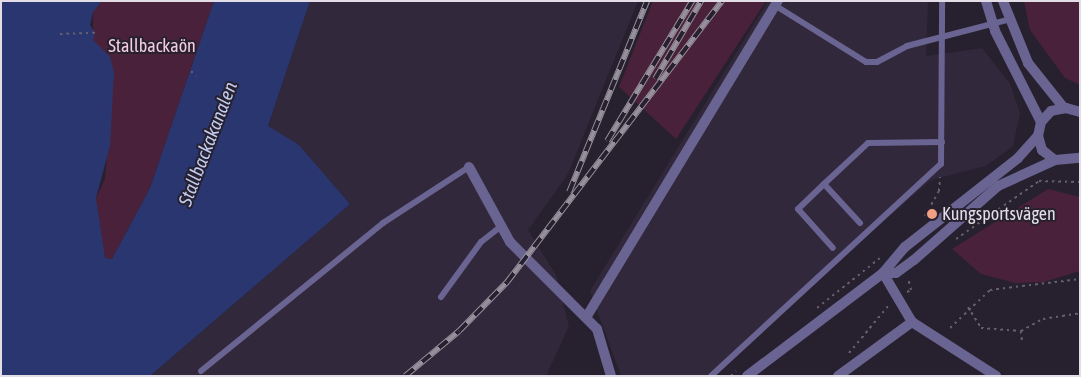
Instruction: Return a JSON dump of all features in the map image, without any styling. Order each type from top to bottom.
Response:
[{"type":"street","points":[[986,1],[992,24],[1041,122]]},
{"type":"street","points":[[1003,1],[1007,20],[1028,63],[1064,108]]},
{"type":"street","points":[[587,316],[777,3]]},
{"type":"street","points":[[1054,160],[1042,150],[1038,136],[1041,122],[1051,111],[1064,108],[1079,111]]},
{"type":"street","points":[[743,373],[883,273],[899,252],[1018,158],[1038,136]]},
{"type":"street","points":[[883,273],[896,273],[914,260],[998,186],[1054,160],[1080,158]]},
{"type":"street","points":[[469,167],[500,227],[525,258],[587,316],[606,350],[611,376]]},
{"type":"street","points":[[883,273],[900,297],[912,322],[996,376]]},
{"type":"street","points":[[838,376],[912,322]]},
{"type":"lane","points":[[711,376],[941,164],[942,1]]},
{"type":"lane","points":[[777,3],[866,62],[877,62],[906,46],[1007,20]]},
{"type":"lane","points":[[833,248],[798,209],[868,143],[942,142]]},
{"type":"lane","points":[[201,371],[383,223],[469,167]]},
{"type":"lane","points":[[824,184],[860,223]]},
{"type":"lane","points":[[441,297],[481,242],[500,227]]},
{"type":"path","points":[[60,34],[95,32]]},
{"type":"path","points":[[191,71],[196,76]]},
{"type":"path","points":[[923,219],[939,190],[941,164]]},
{"type":"path","points":[[947,245],[1039,181],[1080,182]]},
{"type":"path","points":[[812,312],[882,256]]},
{"type":"path","points":[[847,356],[900,297],[911,290],[908,278],[912,270]]},
{"type":"path","points":[[950,328],[968,308],[990,290],[1080,279]]},
{"type":"path","points":[[968,308],[981,328],[1020,331],[1043,319],[1080,313]]},
{"type":"path","points":[[1020,331],[1022,342]]},
{"type":"path","points":[[731,376],[743,373]]},
{"type":"shaded area","points":[[310,1],[638,1],[568,174],[528,230],[556,275],[569,326],[546,376],[150,376],[350,204],[299,145],[268,127]]},
{"type":"shaded area","points":[[768,1],[928,1],[926,56],[982,48],[1010,84],[1020,113],[1013,146],[986,166],[931,180],[706,376],[621,376],[590,291]]},
{"type":"green space","name":"Stallbackaön","points":[[102,1],[214,1],[150,188],[112,259],[105,258],[101,244],[96,198],[105,179],[114,72],[93,40],[93,12]]},
{"type":"green space","points":[[653,1],[766,1],[676,139],[619,87]]},
{"type":"green space","points":[[1024,1],[1080,1],[1080,85],[1065,78],[1030,30]]},
{"type":"green space","points":[[1048,189],[1080,197],[1080,271],[1044,282],[1015,283],[981,274],[952,249]]},
{"type":"water","name":"Stallbackakanalen","points":[[1,1],[102,1],[93,12],[90,25],[95,33],[93,40],[110,57],[114,72],[110,146],[96,198],[105,258],[112,259],[150,188],[214,1],[310,1],[268,126],[299,145],[350,204],[150,376],[1,376]]},
{"type":"railway","points":[[569,192],[647,1]]},
{"type":"railway","points":[[607,141],[692,1]]},
{"type":"railway","points":[[655,79],[701,1]]},
{"type":"railway","points":[[405,376],[459,331],[507,282],[722,1]]},
{"type":"place","name":"Kungsportsvägen","points":[[932,214]]}]
